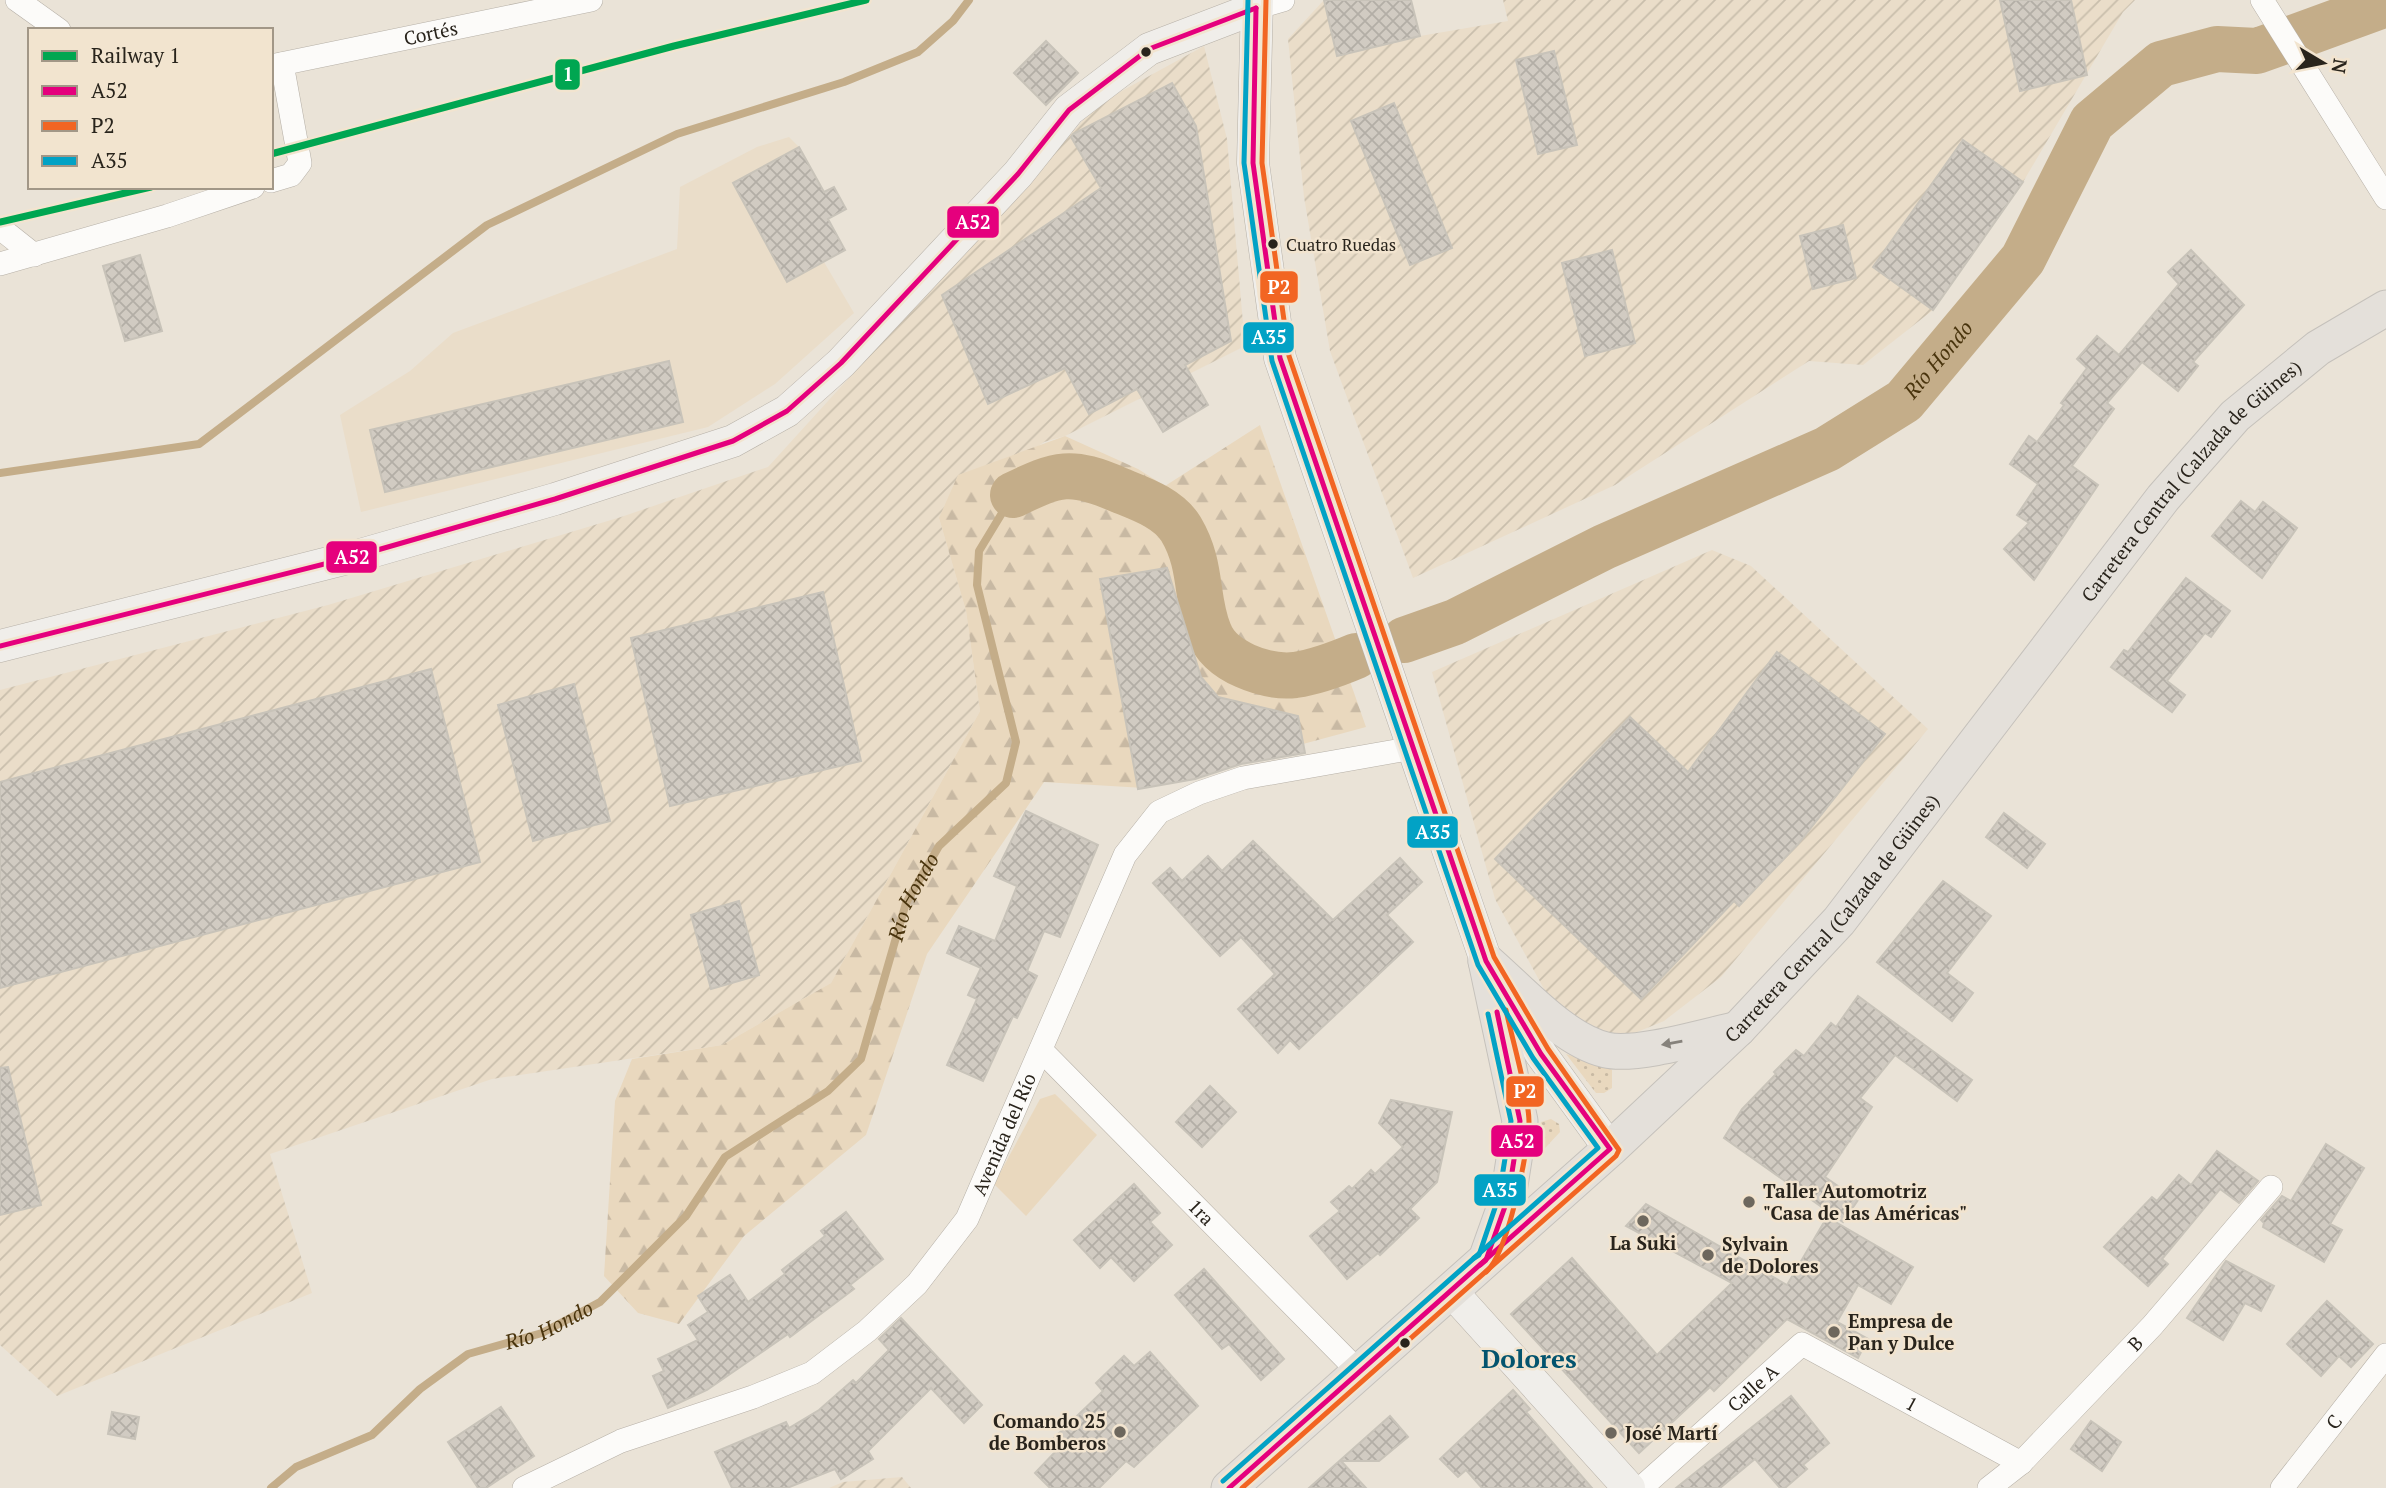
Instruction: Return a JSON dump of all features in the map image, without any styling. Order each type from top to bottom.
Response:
[{"type":"main road","name":"Carretera Central (Calzada de Güines)","points":[[1229,1488],[1486,1260],[1738,1029],[1839,921],[2163,498],[2235,416],[2318,348],[2386,308]]},
{"type":"main road","points":[[1486,961],[1576,1038],[1608,1051],[1654,1046],[1738,1029]]},
{"type":"main road","points":[[1486,961],[1520,1121],[1508,1198],[1486,1260]]},
{"type":"street","points":[[17,0],[56,28]]},
{"type":"street","name":"Cortés","points":[[277,65],[583,1]]},
{"type":"street","points":[[0,646],[360,555],[555,499],[733,441],[787,411],[841,363],[1018,174],[1069,110],[1149,50],[1265,3],[1254,163],[1280,358],[1486,961],[1541,1054],[1609,1149]]},
{"type":"street","points":[[2267,7],[2386,198]]},
{"type":"street","points":[[273,180],[291,175],[300,163],[277,65]]},
{"type":"street","points":[[0,264],[247,189]]},
{"type":"street","points":[[0,228],[34,255]]},
{"type":"street","name":"Avenida del Río","points":[[524,1488],[621,1441],[753,1397],[812,1373],[867,1331],[917,1284],[967,1219],[1125,855],[1159,812],[1199,793],[1243,778],[1413,748]]},
{"type":"street","name":"1ra","points":[[1041,1050],[1360,1373]]},
{"type":"street","name":"B","points":[[1989,1488],[2021,1463],[2152,1326],[2271,1187]]},
{"type":"street","points":[[1451,1291],[1629,1488]]},
{"type":"street","name":"1","points":[[1802,1344],[2021,1463]]},
{"type":"street","name":"Calle A","points":[[1641,1488],[1802,1344]]},
{"type":"street","name":"C","points":[[2282,1488],[2386,1355]]},
{"type":"shaded area","points":[[1324,0],[1338,56],[1420,36],[1508,21],[1503,0],[2135,0],[2123,12],[2023,182],[1933,310],[1863,365],[1809,361],[1615,485],[1413,578],[1330,351],[1304,197],[1288,39]]},
{"type":"shaded area","points":[[1204,46],[1227,139],[1245,346],[1065,436],[1044,442],[939,518],[966,611],[980,711],[831,983],[722,1045],[492,1079],[270,1154],[312,1293],[57,1396],[0,1345],[0,690],[328,605],[621,517],[768,467],[1098,104]]},
{"type":"shaded area","points":[[789,137],[799,147],[824,192],[834,187],[846,209],[828,219],[845,250],[824,262],[854,313],[775,384],[708,427],[361,512],[340,415],[410,371],[453,333],[677,249],[680,187],[757,147]]},
{"type":"shaded area","points":[[1712,550],[1751,566],[1928,729],[1721,977],[1664,1021],[1625,1037],[1584,1030],[1551,1002],[1495,899],[1432,672]]},
{"type":"shaded area","points":[[902,1477],[911,1488],[829,1488],[843,1482]]},
{"type":"green space","points":[[1260,425],[1366,727],[1303,744],[1297,716],[1218,697],[1201,677],[1167,568],[1100,579],[1144,788],[1044,782],[927,954],[866,1135],[744,1236],[679,1324],[638,1313],[604,1276],[615,1101],[632,1059],[722,1045],[831,983],[980,711],[966,611],[939,518],[958,475],[1065,436],[1138,469],[1165,486]]},
{"type":"green space","points":[[1566,1054],[1612,1070],[1612,1088],[1604,1093],[1596,1093]]},
{"type":"green space","points":[[1055,1094],[1097,1135],[1026,1216],[994,1184],[1040,1099]]},
{"type":"green space","points":[[1551,1119],[1559,1124],[1560,1132],[1535,1159],[1541,1122]]},
{"type":"building","points":[[1324,0],[1411,0],[1420,36],[1337,56]]},
{"type":"building","points":[[2000,0],[2071,0],[2087,75],[2020,91]]},
{"type":"building","points":[[1046,41],[1078,73],[1046,105],[1014,73]]},
{"type":"building","points":[[1554,51],[1577,145],[1538,154],[1516,60]]},
{"type":"building","points":[[1172,83],[1196,126],[1231,341],[1185,365],[1208,405],[1163,432],[1137,389],[1089,414],[1065,368],[988,404],[942,295],[1101,188],[1071,137],[1073,134]]},
{"type":"building","points":[[1394,103],[1452,248],[1410,265],[1351,121]]},
{"type":"building","points":[[1963,140],[2023,182],[1933,310],[1873,267]]},
{"type":"building","points":[[799,147],[824,192],[834,187],[846,209],[828,219],[845,250],[787,282],[733,183]]},
{"type":"building","points":[[1843,225],[1856,278],[1813,289],[1800,236]]},
{"type":"building","points":[[1612,250],[1635,343],[1585,356],[1562,263]]},
{"type":"building","points":[[2191,250],[2244,305],[2193,362],[2198,366],[2178,391],[2142,362],[2107,403],[2114,409],[2072,466],[2098,485],[2034,580],[2004,549],[2029,523],[2017,515],[2038,484],[2010,464],[2029,436],[2037,442],[2064,405],[2061,403],[2087,368],[2077,359],[2097,336],[2119,355],[2179,284],[2168,272]]},
{"type":"building","points":[[140,255],[162,331],[125,341],[103,266]]},
{"type":"building","points":[[669,361],[683,422],[385,492],[370,430]]},
{"type":"building","points":[[2241,501],[2255,512],[2263,502],[2297,528],[2262,578],[2212,536]]},
{"type":"building","points":[[1167,568],[1201,677],[1218,697],[1298,716],[1305,753],[1241,764],[1195,779],[1138,789],[1100,579]]},
{"type":"building","points":[[2186,578],[2230,611],[2211,637],[2205,633],[2167,681],[2185,695],[2172,712],[2111,667],[2124,650],[2128,652]]},
{"type":"building","points":[[823,592],[861,761],[670,806],[631,638]]},
{"type":"building","points":[[1777,652],[1885,734],[1798,844],[1739,906],[1734,901],[1641,999],[1495,859],[1630,717],[1688,772]]},
{"type":"building","points":[[431,669],[480,862],[0,988],[0,782]]},
{"type":"building","points":[[574,684],[610,821],[533,841],[498,705]]},
{"type":"building","points":[[1026,811],[1098,845],[1060,937],[1044,931],[1027,971],[1037,976],[1017,1018],[1013,1016],[983,1081],[947,1065],[977,999],[968,995],[981,968],[947,953],[959,926],[995,941],[1017,886],[994,876]]},
{"type":"building","points":[[2004,813],[2045,844],[2027,868],[1986,837]]},
{"type":"building","points":[[1253,841],[1333,920],[1400,858],[1422,882],[1387,915],[1413,942],[1299,1049],[1290,1040],[1278,1053],[1238,1009],[1275,974],[1241,937],[1220,956],[1153,883],[1170,868],[1182,881],[1208,856],[1222,871]]},
{"type":"building","points":[[1943,881],[1991,916],[1947,973],[1973,993],[1952,1021],[1877,962]]},
{"type":"building","points":[[739,901],[759,975],[711,989],[691,915]]},
{"type":"building","points":[[1858,996],[1972,1080],[1957,1101],[1895,1055],[1860,1098],[1872,1107],[1825,1177],[1858,1200],[1843,1222],[1724,1138],[1742,1109],[1776,1074],[1774,1072],[1796,1050],[1804,1056],[1831,1023],[1836,1027]]},
{"type":"building","points":[[8,1067],[41,1205],[0,1215],[0,1068]]},
{"type":"building","points":[[1210,1086],[1236,1112],[1202,1147],[1176,1122]]},
{"type":"building","points":[[1391,1100],[1452,1112],[1437,1182],[1410,1209],[1419,1218],[1380,1255],[1378,1253],[1347,1279],[1310,1236],[1340,1211],[1331,1202],[1349,1186],[1352,1189],[1371,1170],[1375,1174],[1403,1147],[1379,1123]]},
{"type":"building","points":[[2326,1144],[2364,1168],[2330,1224],[2342,1230],[2324,1262],[2263,1227],[2261,1220],[2282,1196],[2291,1201]]},
{"type":"building","points":[[2217,1151],[2258,1181],[2239,1203],[2220,1189],[2162,1259],[2168,1264],[2148,1286],[2104,1247],[2152,1197],[2157,1201],[2179,1175],[2191,1185]]},
{"type":"building","points":[[1134,1184],[1160,1213],[1150,1222],[1172,1245],[1134,1281],[1111,1257],[1100,1268],[1074,1240]]},
{"type":"building","points":[[1646,1204],[1787,1285],[1827,1217],[1913,1267],[1891,1304],[1858,1285],[1837,1322],[1868,1339],[1858,1358],[1787,1319],[1714,1391],[1710,1387],[1639,1453],[1511,1314],[1572,1258],[1657,1355],[1732,1283],[1626,1226]]},
{"type":"building","points":[[846,1212],[883,1259],[850,1285],[854,1289],[790,1337],[788,1334],[707,1390],[668,1408],[653,1376],[664,1371],[658,1359],[698,1340],[688,1325],[708,1312],[698,1296],[730,1275],[748,1302],[785,1274],[782,1270],[825,1236],[821,1231]]},
{"type":"building","points":[[2226,1261],[2274,1286],[2261,1311],[2245,1303],[2223,1340],[2187,1318]]},
{"type":"building","points":[[1204,1269],[1284,1359],[1261,1380],[1229,1344],[1222,1349],[1175,1295]]},
{"type":"building","points":[[2327,1301],[2373,1344],[2351,1367],[2339,1356],[2321,1376],[2287,1344]]},
{"type":"building","points":[[901,1318],[982,1405],[964,1423],[931,1388],[868,1451],[873,1459],[841,1479],[835,1469],[787,1488],[732,1488],[715,1452],[786,1422],[789,1428],[819,1410],[853,1380],[856,1383],[889,1350],[879,1339]]},
{"type":"building","points":[[1150,1352],[1198,1406],[1134,1467],[1126,1461],[1099,1488],[1050,1488],[1035,1473],[1058,1449],[1050,1442],[1103,1391],[1096,1383],[1124,1356],[1134,1366]]},
{"type":"building","points":[[1513,1390],[1530,1409],[1526,1412],[1592,1488],[1482,1488],[1466,1470],[1458,1477],[1440,1459]]},
{"type":"building","points":[[1791,1396],[1829,1443],[1803,1465],[1807,1469],[1785,1488],[1780,1488],[1755,1459],[1720,1488],[1676,1488]]},
{"type":"building","points":[[501,1407],[534,1456],[486,1488],[478,1488],[448,1442]]},
{"type":"building","points":[[112,1412],[139,1417],[135,1439],[108,1434]]},
{"type":"building","points":[[1390,1416],[1408,1437],[1379,1461],[1341,1461],[1366,1488],[1309,1488]]},
{"type":"building","points":[[2091,1421],[2121,1442],[2102,1471],[2071,1449]]},
{"type":"waterway","points":[[0,473],[199,444],[487,225],[677,134],[844,82],[918,52],[953,21],[969,0]]},
{"type":"waterway","name":"Río Hondo","points":[[1404,640],[1455,622],[1604,547],[1827,449],[1904,401],[2023,259],[2092,122],[2161,64],[2217,49],[2257,51],[2386,4]]},
{"type":"waterway","name":"Río Hondo","points":[[1013,495],[1054,478],[1076,477],[1103,483],[1145,501],[1169,515],[1181,529],[1193,556],[1209,632],[1223,652],[1245,666],[1271,674],[1295,675],[1356,656]]},
{"type":"waterway","name":"Río Hondo","points":[[271,1488],[296,1467],[372,1435],[420,1389],[468,1354],[542,1333],[600,1302],[686,1216],[725,1157],[828,1091],[861,1059],[906,903],[939,846],[1006,783],[1016,742],[977,585],[979,551],[1013,495]]},
{"type":"rail line","name":"1","points":[[273,153],[674,46],[866,0]]},
{"type":"rail line","name":"1","points":[[0,222],[142,189]]},
{"type":"transit line","name":"A35","points":[[1223,1481],[1598,1148],[1533,1058],[1478,965],[1272,361],[1244,163],[1248,0]]},
{"type":"transit line","name":"P2","points":[[1242,1488],[1616,1156],[1619,1150],[1548,1049],[1494,957],[1289,356],[1262,163],[1266,0]]},
{"type":"transit line","name":"A52","points":[[0,646],[360,555],[555,499],[733,441],[787,411],[841,363],[1018,174],[1069,110],[1149,49],[1256,8]]},
{"type":"transit line","name":"A52","points":[[1229,1488],[1610,1149],[1541,1054],[1486,961],[1280,358],[1253,163],[1256,8]]},
{"type":"transit line","name":"P2","points":[[1486,1272],[1502,1245],[1509,1224],[1521,1178],[1529,1122],[1506,1010]]},
{"type":"transit line","name":"A52","points":[[1480,1265],[1486,1260],[1508,1198],[1520,1121],[1497,1012]]},
{"type":"transit line","name":"A35","points":[[1474,1258],[1479,1255],[1499,1196],[1511,1121],[1488,1014]]},
{"type":"place","name":"Cuatro Ruedas","points":[[1273,244]]},
{"type":"place","name":"Taller Automotriz \"Casa de las Américas\"","points":[[1749,1202]]},
{"type":"place","name":"La Suki","points":[[1643,1221]]},
{"type":"place","name":"Sylvain de Dolores","points":[[1708,1255]]},
{"type":"place","name":"Empresa de Pan y Dulce","points":[[1834,1332]]},
{"type":"place","name":"Comando 25 de Bomberos","points":[[1120,1432]]},
{"type":"place","name":"José Martí","points":[[1611,1433]]},
{"type":"district","name":"Dolores","points":[[1529,1359]]}]
